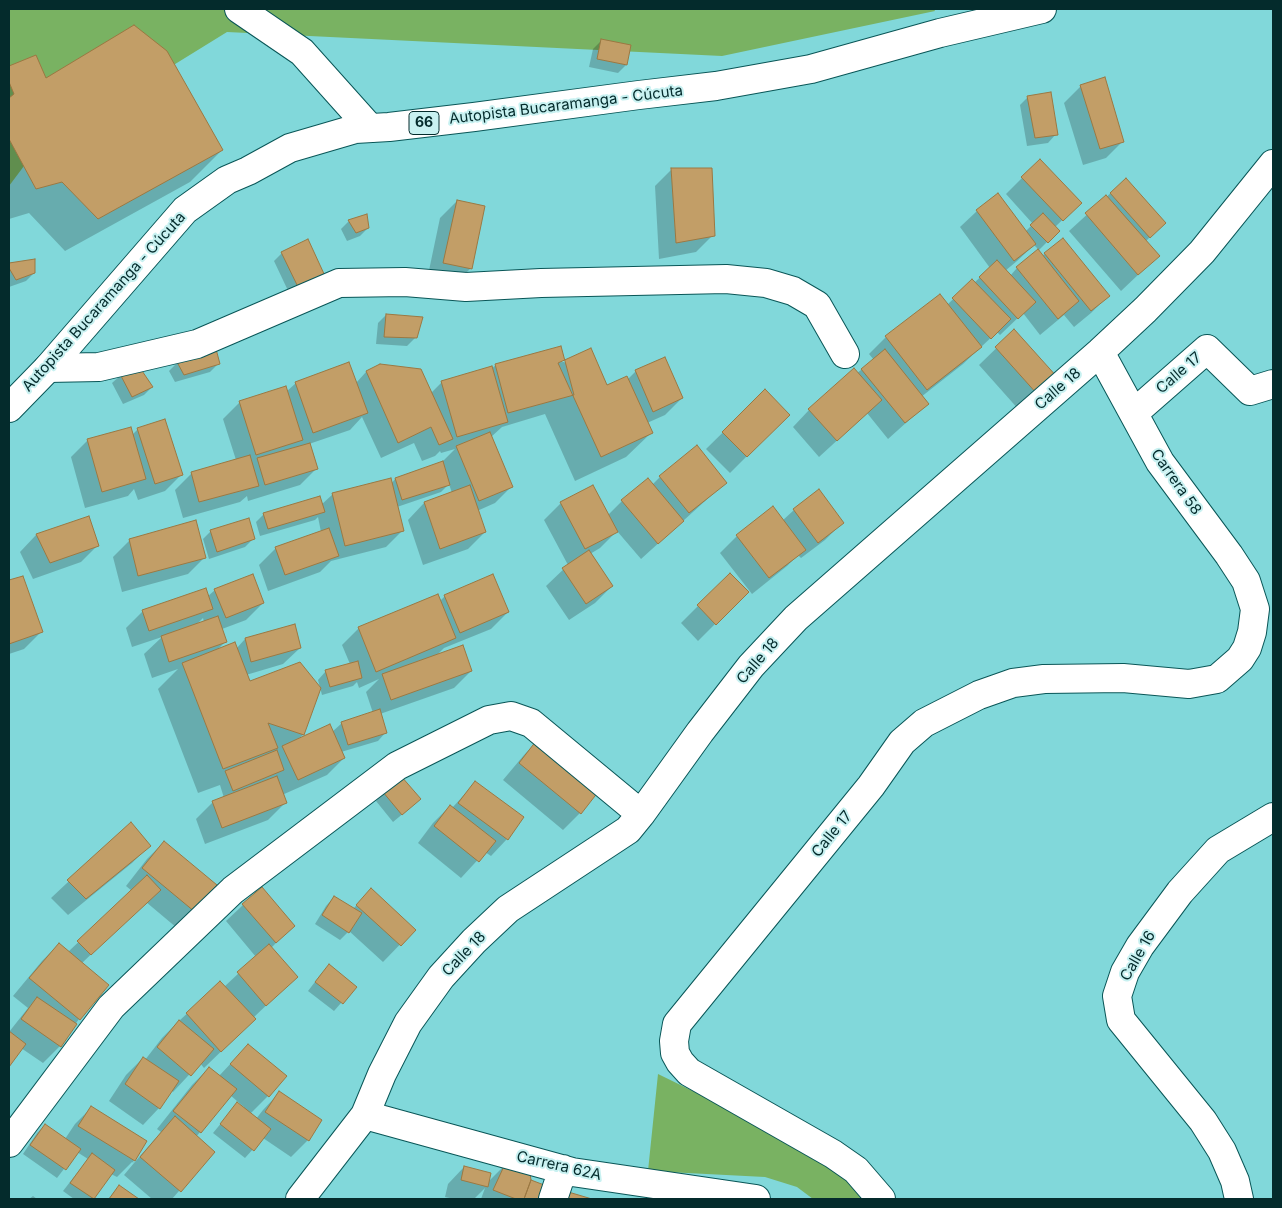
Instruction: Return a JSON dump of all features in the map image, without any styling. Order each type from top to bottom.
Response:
[{"type":"main road","points":[[239,9],[302,52],[370,128]]},
{"type":"main road","name":"Autopista Bucaramanga - Cúcuta","points":[[9,408],[48,368],[185,210],[227,180],[290,148],[355,129],[484,116],[716,86],[811,69],[940,33],[1042,9]]},
{"type":"main road","name":"Calle 18","points":[[300,1199],[365,1115],[382,1074],[408,1023],[441,977],[474,941],[508,909],[549,880],[628,830],[734,687],[796,618],[1100,352],[1145,310],[1202,252],[1273,164]]},
{"type":"main road","points":[[48,368],[98,367],[197,344],[339,283],[405,282],[466,287],[726,278],[766,283],[793,291],[817,305],[845,354]]},
{"type":"main road","name":"Calle 17","points":[[1134,413],[1207,349],[1250,391],[1273,384]]},
{"type":"main road","name":"Carrera 58","points":[[1100,352],[1160,462],[1229,555],[1246,582],[1255,609]]},
{"type":"main road","name":"Calle 17","points":[[881,1199],[856,1170],[833,1154],[689,1072],[675,1053],[674,1041],[677,1024],[872,786],[902,742],[924,723],[980,695],[1013,682],[1044,679],[1123,678],[1189,684],[1217,679],[1240,660],[1247,648],[1252,632],[1255,609]]},
{"type":"main road","points":[[9,1143],[111,1006],[234,890],[397,766],[490,720],[511,716],[531,723],[641,814]]},
{"type":"main road","name":"Calle 16","points":[[1239,1199],[1235,1182],[1222,1150],[1203,1121],[1121,1020],[1117,996],[1125,972],[1140,946],[1180,892],[1218,850],[1273,817]]},
{"type":"main road","name":"Carrera 62A","points":[[365,1115],[563,1169],[700,1195],[756,1199]]},
{"type":"main road","points":[[553,1199],[563,1169]]},
{"type":"green space","points":[[9,9],[934,9],[935,11],[722,56],[227,32],[36,150],[9,186]]},
{"type":"green space","points":[[658,1074],[744,1116],[848,1177],[861,1199],[813,1199],[797,1187],[765,1177],[648,1171]]},
{"type":"building","points":[[134,25],[167,51],[223,150],[98,219],[62,182],[36,189],[9,139],[9,98],[14,94],[9,82],[9,66],[36,55],[46,78]]},
{"type":"building","points":[[601,39],[631,45],[627,65],[597,59]]},
{"type":"building","points":[[1105,77],[1124,142],[1100,149],[1080,85]]},
{"type":"building","points":[[1051,92],[1058,135],[1035,138],[1027,96]]},
{"type":"building","points":[[1040,159],[1082,203],[1063,221],[1021,177]]},
{"type":"building","points":[[671,168],[712,168],[715,236],[676,243]]},
{"type":"building","points":[[1126,178],[1166,223],[1150,238],[1110,193]]},
{"type":"building","points":[[998,193],[1036,244],[1014,261],[976,210]]},
{"type":"building","points":[[1106,195],[1160,256],[1138,275],[1085,213]]},
{"type":"building","points":[[457,200],[485,206],[472,269],[443,263]]},
{"type":"building","points":[[1043,213],[1060,231],[1048,243],[1030,225]]},
{"type":"building","points":[[367,214],[369,228],[356,233],[348,220]]},
{"type":"building","points":[[1063,238],[1110,296],[1091,311],[1044,253]]},
{"type":"building","points":[[308,239],[325,276],[299,289],[281,252]]},
{"type":"building","points":[[1038,249],[1079,301],[1058,319],[1016,267]]},
{"type":"building","points":[[35,259],[35,273],[16,280],[9,268],[9,263]]},
{"type":"building","points":[[997,260],[1036,302],[1018,319],[979,277]]},
{"type":"building","points":[[972,279],[1011,319],[991,339],[952,298]]},
{"type":"building","points":[[940,294],[982,347],[927,390],[885,336]]},
{"type":"building","points":[[386,314],[423,317],[417,338],[384,337]]},
{"type":"building","points":[[1014,329],[1058,378],[1038,395],[995,347]]},
{"type":"building","points":[[561,346],[574,395],[508,413],[495,364]]},
{"type":"building","points":[[591,348],[607,385],[627,376],[653,433],[601,457],[558,363]]},
{"type":"building","points":[[216,349],[220,364],[184,375],[177,362]]},
{"type":"building","points":[[885,349],[929,404],[905,423],[861,369]]},
{"type":"building","points":[[665,357],[683,398],[653,412],[635,370]]},
{"type":"building","points":[[136,362],[153,387],[132,397],[120,374]]},
{"type":"building","points":[[349,362],[368,413],[313,433],[295,382]]},
{"type":"building","points":[[380,364],[421,369],[453,439],[439,445],[431,427],[398,443],[366,371]]},
{"type":"building","points":[[492,366],[508,422],[457,437],[441,381]]},
{"type":"building","points":[[854,368],[882,400],[837,441],[808,409]]},
{"type":"building","points":[[286,386],[303,440],[256,455],[239,401]]},
{"type":"building","points":[[765,389],[790,415],[747,457],[722,432]]},
{"type":"building","points":[[165,419],[183,475],[155,484],[137,428]]},
{"type":"building","points":[[131,427],[146,479],[102,492],[87,439]]},
{"type":"building","points":[[490,432],[513,487],[479,501],[456,446]]},
{"type":"building","points":[[310,443],[318,469],[265,485],[257,458]]},
{"type":"building","points":[[697,445],[727,483],[689,513],[659,476]]},
{"type":"building","points":[[250,455],[259,486],[199,502],[191,472]]},
{"type":"building","points":[[443,461],[450,485],[402,500],[395,478]]},
{"type":"building","points":[[391,478],[404,531],[345,546],[332,493]]},
{"type":"building","points":[[648,478],[684,521],[658,544],[621,500]]},
{"type":"building","points":[[470,485],[486,532],[440,549],[424,502]]},
{"type":"building","points":[[593,485],[618,532],[585,549],[560,502]]},
{"type":"building","points":[[819,489],[844,523],[818,543],[793,509]]},
{"type":"building","points":[[320,496],[325,512],[268,529],[263,513]]},
{"type":"building","points":[[773,506],[806,550],[769,578],[736,535]]},
{"type":"building","points":[[89,516],[99,546],[50,563],[36,534]]},
{"type":"building","points":[[249,518],[255,539],[217,552],[210,530]]},
{"type":"building","points":[[196,520],[206,558],[138,576],[129,539]]},
{"type":"building","points":[[329,528],[339,556],[285,575],[275,547]]},
{"type":"building","points":[[589,550],[613,586],[586,604],[562,568]]},
{"type":"building","points":[[730,573],[749,592],[716,625],[697,605]]},
{"type":"building","points":[[253,574],[264,603],[226,618],[214,589]]},
{"type":"building","points":[[493,574],[509,612],[460,633],[444,595]]},
{"type":"building","points":[[23,576],[43,632],[9,644],[9,580]]},
{"type":"building","points":[[206,588],[213,609],[149,631],[142,610]]},
{"type":"building","points":[[438,594],[456,638],[376,672],[358,627]]},
{"type":"building","points":[[218,616],[227,642],[169,662],[161,636]]},
{"type":"building","points":[[295,624],[301,648],[251,662],[245,638]]},
{"type":"building","points":[[235,642],[250,681],[300,662],[321,688],[304,735],[268,723],[278,748],[223,769],[182,663]]},
{"type":"building","points":[[463,645],[472,671],[391,700],[382,674]]},
{"type":"building","points":[[358,661],[362,678],[330,687],[325,670]]},
{"type":"building","points":[[380,709],[387,733],[348,745],[341,722]]},
{"type":"building","points":[[330,724],[345,758],[298,780],[282,746]]},
{"type":"building","points":[[540,736],[602,787],[581,814],[519,763]]},
{"type":"building","points":[[277,750],[284,770],[233,791],[225,771]]},
{"type":"building","points":[[277,776],[287,803],[222,828],[212,801]]},
{"type":"building","points":[[401,776],[421,799],[402,815],[383,792]]},
{"type":"building","points":[[475,781],[524,817],[508,840],[458,803]]},
{"type":"building","points":[[450,805],[496,841],[479,862],[434,826]]},
{"type":"building","points":[[131,822],[151,846],[86,899],[67,880]]},
{"type":"building","points":[[164,841],[217,885],[195,912],[142,868]]},
{"type":"building","points":[[147,875],[161,890],[91,955],[77,941]]},
{"type":"building","points":[[262,887],[295,926],[276,943],[242,904]]},
{"type":"building","points":[[371,888],[416,930],[401,946],[356,905]]},
{"type":"building","points":[[334,896],[362,913],[349,933],[322,915]]},
{"type":"building","points":[[59,943],[109,985],[80,1020],[29,978]]},
{"type":"building","points":[[269,944],[298,977],[266,1006],[237,972]]},
{"type":"building","points":[[329,964],[357,987],[343,1004],[315,982]]},
{"type":"building","points":[[220,981],[256,1019],[221,1052],[186,1013]]},
{"type":"building","points":[[37,997],[77,1024],[61,1047],[21,1019]]},
{"type":"building","points":[[179,1020],[214,1049],[191,1076],[157,1047]]},
{"type":"building","points":[[9,1031],[26,1044],[9,1067]]},
{"type":"building","points":[[248,1044],[287,1076],[269,1097],[230,1064]]},
{"type":"building","points":[[143,1057],[179,1081],[160,1109],[125,1084]]},
{"type":"building","points":[[209,1067],[237,1089],[201,1133],[173,1111]]},
{"type":"building","points":[[279,1091],[322,1120],[309,1141],[265,1112]]},
{"type":"building","points":[[237,1102],[271,1129],[254,1151],[220,1124]]},
{"type":"building","points":[[91,1106],[147,1141],[135,1161],[78,1126]]},
{"type":"building","points":[[175,1116],[215,1152],[181,1192],[140,1157]]},
{"type":"building","points":[[45,1124],[81,1149],[66,1170],[30,1145]]},
{"type":"building","points":[[92,1153],[115,1170],[94,1199],[70,1183]]},
{"type":"building","points":[[505,1164],[530,1173],[531,1180],[524,1199],[516,1199],[493,1190]]},
{"type":"building","points":[[464,1166],[491,1173],[488,1187],[461,1180]]},
{"type":"building","points":[[531,1180],[552,1188],[549,1199],[524,1199]]},
{"type":"building","points":[[119,1185],[139,1199],[109,1199]]},
{"type":"building","points":[[565,1191],[592,1199],[563,1199]]}]
